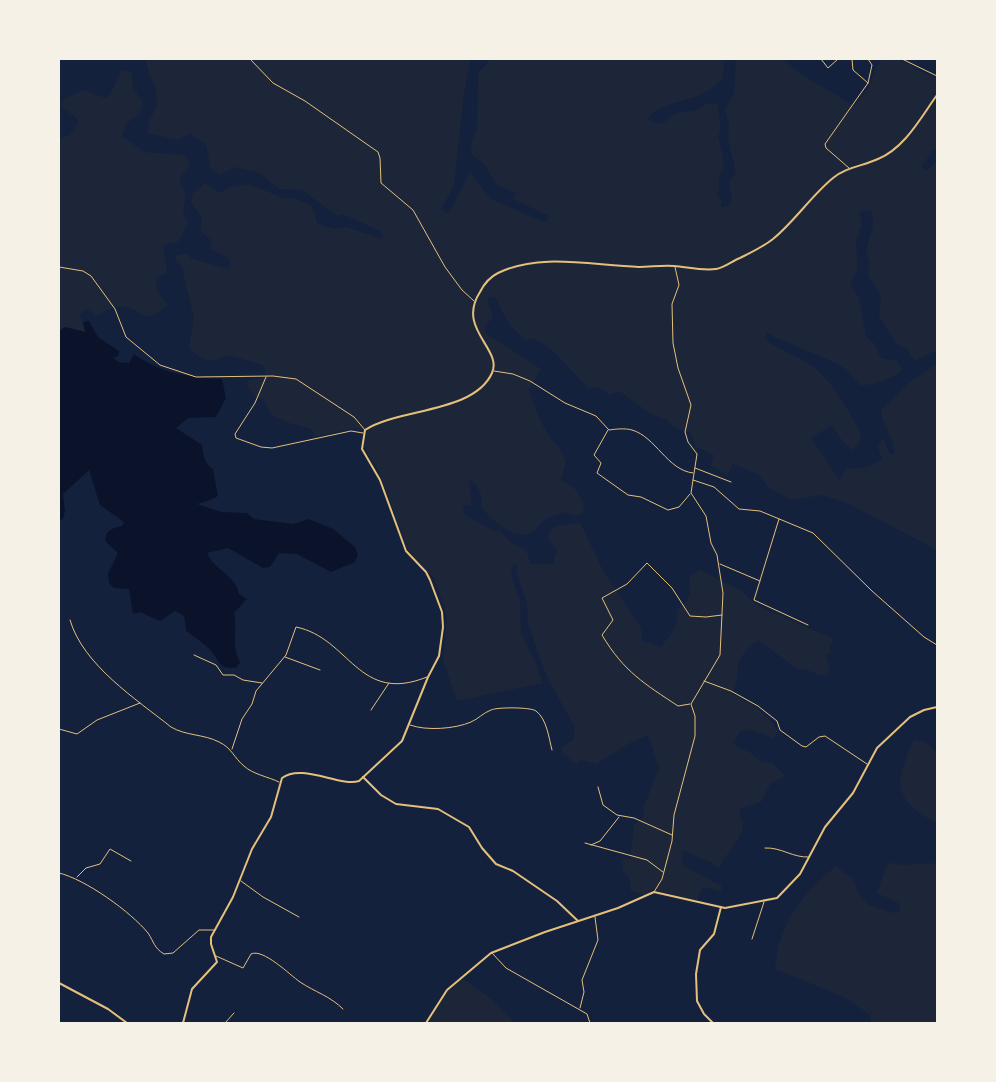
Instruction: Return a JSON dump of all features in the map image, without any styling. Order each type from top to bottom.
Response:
[{"type":"street","points":[[250,59],[273,83],[305,101],[378,152],[381,182],[413,210],[445,267],[462,290],[474,301]]},
{"type":"street","points":[[821,59],[829,68],[838,59]]},
{"type":"street","points":[[852,59],[854,70],[868,83]]},
{"type":"street","points":[[849,168],[826,148],[825,144],[844,114],[868,83],[872,66],[868,59]]},
{"type":"street","points":[[902,59],[937,76]]},
{"type":"street","points":[[267,376],[255,403],[234,434],[236,438],[261,448],[272,448],[351,431],[364,431],[400,416],[462,400],[488,380],[493,371],[494,363],[472,318],[474,301],[485,283],[496,274],[536,262],[716,269],[758,250],[782,231],[834,177],[849,168],[878,159],[893,150],[914,128],[937,94]]},
{"type":"street","points":[[609,430],[594,455],[601,463],[597,472],[628,495],[641,497],[668,510],[680,508],[691,493],[697,454],[687,440],[685,432],[690,415],[690,402],[678,368],[673,343],[672,304],[679,285],[675,266]]},
{"type":"street","points":[[59,268],[77,270],[91,276],[115,309],[124,334],[132,343],[156,362],[172,370],[206,378],[267,376],[301,381],[354,417],[364,431],[362,449],[380,480],[401,543],[409,555],[426,572],[442,612],[443,627],[440,656],[428,677],[401,744],[359,781],[353,782],[303,774],[285,776],[280,782],[274,810],[252,849],[240,881],[210,941],[216,956],[216,964],[192,989],[183,1023]]},
{"type":"street","points":[[493,371],[513,374],[530,381],[565,403],[596,416],[609,430]]},
{"type":"street","points":[[609,430],[624,429],[639,433],[681,469],[693,473]]},
{"type":"street","points":[[694,468],[731,482]]},
{"type":"street","points":[[693,479],[714,487],[739,509],[760,511],[813,533],[872,591],[924,637],[937,646]]},
{"type":"street","points":[[654,892],[663,872],[673,835],[674,815],[695,736],[695,716],[691,704],[720,655],[723,593],[719,563],[711,543],[706,516],[691,493]]},
{"type":"street","points":[[780,518],[754,601],[808,625]]},
{"type":"street","points":[[719,563],[760,581]]},
{"type":"street","points":[[691,704],[678,706],[632,674],[603,637],[603,632],[613,619],[602,598],[627,584],[647,564],[672,588],[688,614],[706,617],[722,614]]},
{"type":"street","points":[[70,620],[77,641],[89,656],[141,703],[175,729],[212,739],[232,749],[244,767],[280,782]]},
{"type":"street","points":[[232,749],[242,719],[252,704],[257,689],[284,657],[295,628],[298,626],[327,640],[362,672],[376,679],[403,685],[428,677]]},
{"type":"street","points":[[194,655],[216,665],[223,675],[234,675],[243,680],[263,683]]},
{"type":"street","points":[[284,657],[320,670]]},
{"type":"street","points":[[704,681],[731,691],[758,706],[777,721],[780,730],[802,746],[806,747],[819,737],[825,736],[867,764]]},
{"type":"street","points":[[371,710],[390,682]]},
{"type":"street","points":[[59,729],[77,734],[97,720],[141,703]]},
{"type":"street","points":[[426,1023],[451,985],[491,952],[578,921],[595,917],[654,892],[721,907],[736,907],[777,898],[788,888],[810,856],[825,827],[853,793],[877,748],[910,717],[937,707]]},
{"type":"street","points":[[410,725],[418,728],[456,726],[471,723],[493,709],[532,709],[538,713],[544,722],[552,750]]},
{"type":"street","points":[[363,777],[381,795],[396,804],[438,809],[469,827],[482,848],[496,864],[512,871],[557,901],[578,921]]},
{"type":"street","points":[[598,787],[604,806],[620,817],[634,818],[673,835]]},
{"type":"street","points":[[591,845],[600,840],[620,817]]},
{"type":"street","points":[[585,843],[647,860],[663,872]]},
{"type":"street","points":[[765,848],[780,849],[800,857],[810,856]]},
{"type":"street","points":[[76,878],[86,868],[100,864],[110,850],[131,861]]},
{"type":"street","points":[[59,873],[76,878],[125,912],[148,933],[153,946],[164,954],[173,954],[199,930],[214,930]]},
{"type":"street","points":[[240,881],[263,897],[299,917]]},
{"type":"street","points":[[657,887],[659,892]]},
{"type":"street","points":[[752,939],[764,901]]},
{"type":"street","points":[[713,1023],[699,1005],[696,974],[700,950],[714,934],[721,907]]},
{"type":"street","points":[[580,1009],[584,992],[582,980],[597,943],[595,917]]},
{"type":"street","points":[[491,952],[506,968],[549,994],[580,1009],[588,1015],[590,1023]]},
{"type":"street","points":[[216,956],[243,968],[251,954],[258,954],[285,968],[299,981],[329,997],[343,1009]]},
{"type":"street","points":[[59,984],[115,1014],[127,1023]]},
{"type":"street","points":[[225,1023],[234,1013]]},
{"type":"shaded area","points":[[146,59],[471,59],[464,93],[454,186],[441,209],[447,213],[452,207],[470,172],[491,199],[546,223],[549,216],[513,199],[516,193],[496,184],[483,163],[471,154],[472,140],[477,129],[478,73],[491,59],[725,59],[722,80],[715,86],[702,94],[665,106],[652,114],[648,119],[658,124],[665,122],[676,113],[695,111],[706,104],[717,104],[721,127],[718,137],[723,161],[717,195],[721,200],[721,207],[728,206],[732,200],[729,183],[736,172],[728,138],[729,124],[725,109],[734,94],[736,59],[784,59],[798,72],[854,106],[868,89],[877,66],[883,59],[897,59],[937,79],[937,148],[933,150],[921,167],[927,170],[937,161],[937,350],[914,361],[907,349],[896,343],[879,316],[881,295],[868,276],[870,262],[866,251],[873,225],[872,210],[859,212],[862,223],[856,242],[858,268],[850,284],[859,298],[866,337],[874,343],[881,358],[897,361],[903,370],[883,381],[860,385],[848,371],[838,364],[766,333],[767,341],[805,362],[824,376],[861,433],[859,443],[852,450],[844,443],[832,425],[811,438],[839,480],[847,468],[857,469],[866,467],[882,459],[878,447],[883,438],[890,454],[894,454],[893,443],[881,410],[910,382],[937,364],[937,550],[847,503],[822,495],[791,500],[767,486],[758,474],[733,464],[727,475],[710,465],[714,455],[696,447],[690,433],[675,428],[667,420],[651,414],[619,391],[610,395],[598,387],[588,388],[552,350],[534,338],[526,341],[509,324],[495,297],[487,298],[493,317],[484,328],[487,334],[541,369],[529,390],[543,426],[564,456],[565,465],[561,480],[575,489],[584,504],[583,513],[576,516],[564,512],[545,520],[534,531],[520,534],[505,529],[486,513],[481,507],[482,499],[480,492],[471,480],[469,484],[472,505],[464,506],[463,511],[466,516],[495,531],[499,530],[510,542],[526,550],[531,564],[553,564],[557,550],[548,539],[549,534],[555,527],[560,525],[580,523],[605,574],[641,628],[642,640],[661,647],[675,626],[677,621],[676,611],[689,596],[689,577],[700,570],[740,590],[758,606],[834,639],[830,645],[831,652],[826,656],[830,669],[826,675],[819,675],[805,669],[796,668],[758,640],[743,655],[740,661],[736,685],[732,694],[764,714],[778,732],[773,739],[753,731],[740,731],[734,742],[736,746],[751,753],[762,762],[773,763],[785,776],[770,784],[761,802],[741,808],[739,813],[743,824],[740,836],[719,868],[683,850],[682,864],[722,886],[721,892],[703,887],[696,901],[653,889],[644,895],[631,891],[629,878],[623,871],[622,858],[630,859],[634,825],[643,818],[644,806],[659,768],[648,735],[630,743],[596,764],[581,760],[575,764],[562,752],[562,747],[573,740],[575,728],[547,677],[528,624],[527,604],[517,572],[517,563],[513,565],[511,574],[520,602],[521,632],[542,683],[457,701],[443,661],[447,616],[435,580],[408,550],[379,472],[364,447],[366,432],[358,428],[314,437],[312,429],[289,423],[270,414],[264,400],[254,395],[246,384],[249,380],[265,378],[263,365],[229,355],[208,360],[199,357],[189,348],[194,318],[182,268],[175,260],[176,256],[188,253],[190,258],[224,268],[229,267],[231,263],[227,257],[211,249],[211,240],[200,231],[202,218],[191,203],[193,193],[205,183],[220,193],[229,187],[249,184],[283,198],[294,198],[310,205],[314,210],[317,223],[334,229],[346,227],[383,239],[380,231],[345,215],[341,214],[339,217],[302,190],[279,189],[260,173],[236,167],[219,175],[211,168],[206,145],[190,134],[178,140],[148,133],[157,97]]},
{"type":"shaded area","points":[[127,70],[132,73],[133,88],[143,103],[140,113],[126,124],[122,136],[144,152],[185,155],[190,163],[187,170],[181,176],[180,182],[186,195],[183,211],[188,223],[178,242],[163,245],[167,273],[157,277],[156,282],[159,292],[168,305],[157,313],[146,317],[132,309],[121,306],[96,316],[88,309],[79,315],[86,332],[65,327],[59,331],[59,138],[69,136],[78,124],[78,119],[60,106],[65,98],[83,90],[105,98],[110,95],[121,71]]},
{"type":"shaded area","points":[[89,321],[98,337],[119,351],[118,356],[113,358],[118,362],[129,363],[134,354],[165,370],[187,376],[222,379],[226,398],[216,417],[188,418],[176,428],[202,445],[206,461],[213,469],[218,496],[197,504],[221,512],[247,513],[254,519],[293,524],[309,519],[333,529],[355,547],[358,555],[355,562],[331,572],[297,554],[279,553],[270,567],[263,568],[228,548],[207,553],[210,559],[234,582],[239,594],[247,599],[234,613],[235,644],[240,662],[236,668],[223,666],[209,649],[186,631],[184,616],[175,611],[160,621],[140,612],[133,614],[129,589],[114,588],[109,583],[108,574],[118,553],[105,541],[110,530],[122,526],[124,522],[100,505],[89,470],[63,494],[65,511],[63,519],[59,520],[59,331],[65,327],[85,332],[83,322]]},
{"type":"shaded area","points":[[915,740],[925,742],[937,752],[937,823],[911,806],[902,791],[900,783],[901,773],[910,747]]},
{"type":"shaded area","points":[[895,863],[901,865],[937,863],[937,1023],[871,1023],[870,1015],[844,997],[775,969],[781,937],[794,911],[812,888],[836,866],[853,879],[859,894],[869,905],[894,913],[900,911],[900,904],[877,893],[887,864]]},
{"type":"shaded area","points":[[462,978],[491,999],[513,1020],[511,1023],[431,1023],[429,1019],[441,999]]}]
